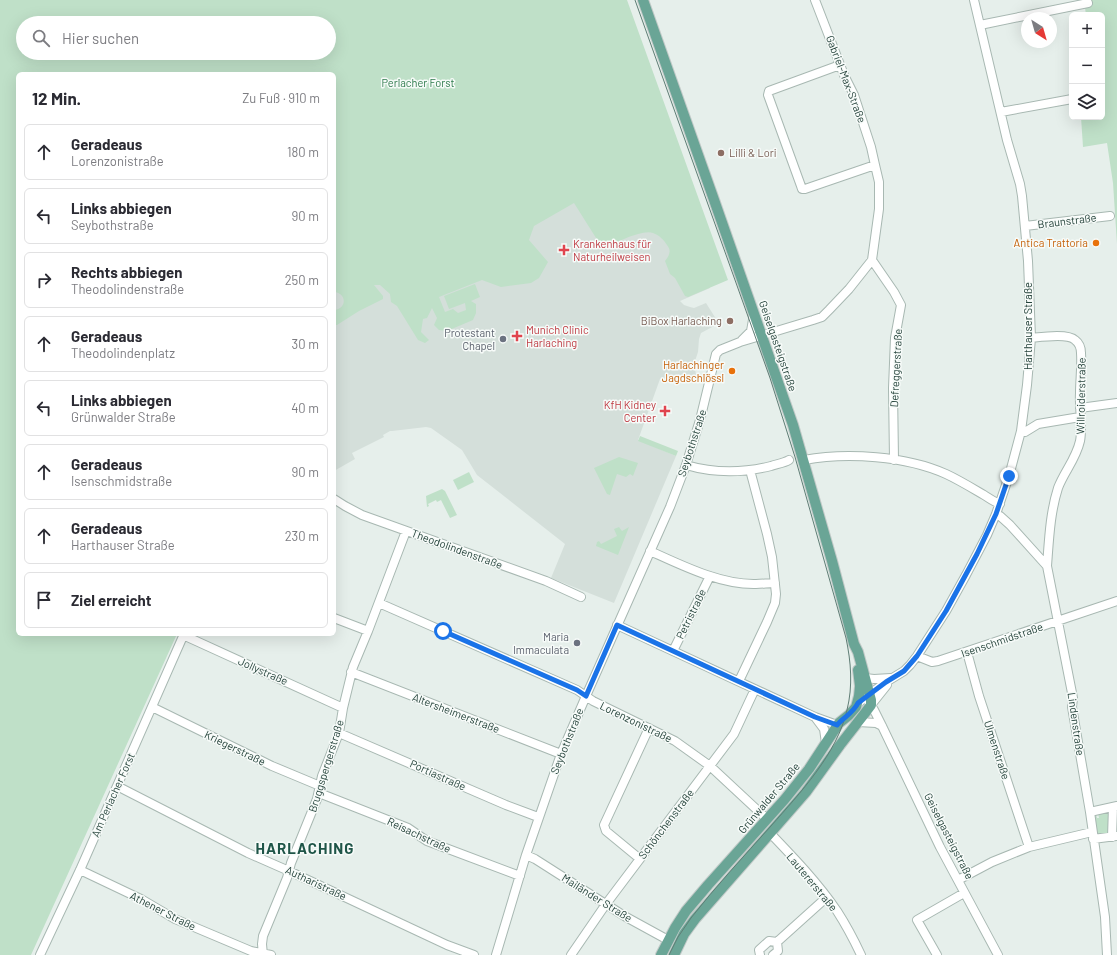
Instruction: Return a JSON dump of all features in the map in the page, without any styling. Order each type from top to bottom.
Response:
[{"type":"main road","name":"Geiselgasteigstraße","points":[[643,0],[791,419],[804,460],[854,644],[854,653],[863,682],[866,700]]},
{"type":"main road","points":[[674,955],[684,934],[701,911],[813,782],[858,722],[866,700],[863,682]]},
{"type":"main road","name":"Grünwalder Straße","points":[[661,955],[668,940],[696,898],[800,781],[837,725],[856,707],[866,700]]},
{"type":"main road","points":[[837,725],[844,729],[846,738]]},
{"type":"street","name":"Gabriel-Max-Straße","points":[[815,0],[844,75],[854,95],[871,147],[879,182],[879,209],[872,260]]},
{"type":"street","name":"Harthauser Straße","points":[[917,656],[966,575],[996,514],[1012,468],[1021,431],[1027,385],[1031,338],[1028,261],[1020,184],[1009,147],[974,0]]},
{"type":"street","points":[[980,25],[1088,3]]},
{"type":"street","points":[[840,65],[769,91],[768,95],[802,189],[875,165]]},
{"type":"street","points":[[1001,112],[1069,100]]},
{"type":"street","name":"Braunstraße","points":[[1025,226],[1110,216]]},
{"type":"street","points":[[740,342],[822,317],[849,289],[872,260]]},
{"type":"street","name":"Defreggerstraße","points":[[872,260],[901,305],[895,338],[893,381],[894,460]]},
{"type":"street","points":[[740,342],[751,331],[754,312]]},
{"type":"street","name":"Willroiderstraße","points":[[1031,338],[1067,336],[1077,341],[1080,346],[1081,353],[1080,440],[1076,456],[1059,488],[1052,512],[1046,566]]},
{"type":"street","name":"Seybothstraße","points":[[496,955],[538,817],[561,754],[670,507],[686,465],[700,420],[716,354],[720,350],[740,342]]},
{"type":"street","points":[[1021,431],[1025,432],[1038,424],[1117,403]]},
{"type":"street","points":[[1023,417],[1029,418],[1038,424]]},
{"type":"street","points":[[804,460],[835,456],[870,457],[894,460],[929,468],[947,475],[1000,504]]},
{"type":"street","points":[[686,465],[695,468],[740,471],[767,467],[789,460]]},
{"type":"street","points":[[739,681],[767,622],[775,603],[776,594],[772,557],[750,470]]},
{"type":"street","name":"Theodolindenstraße","points":[[336,500],[359,513],[546,581],[581,597]]},
{"type":"street","name":"Lindenstraße","points":[[996,514],[1010,525],[1046,566],[1074,698],[1072,707],[1090,812],[1105,917],[1107,955]]},
{"type":"street","name":"Bruggspergerstraße","points":[[266,954],[262,944],[263,936],[287,878],[291,863],[339,733],[351,672],[406,531]]},
{"type":"street","points":[[650,550],[710,576],[755,584],[775,582]]},
{"type":"street","name":"Petristraße","points":[[673,651],[710,576]]},
{"type":"street","name":"Isenschmidstraße","points":[[917,656],[932,662],[938,661],[1117,601]]},
{"type":"street","name":"Lorenzonistraße","points":[[379,603],[577,690],[593,701],[675,741],[710,766],[767,819]]},
{"type":"street","points":[[336,619],[368,631]]},
{"type":"street","points":[[617,625],[815,717],[837,725]]},
{"type":"street","name":"Am Perlacher Forst","points":[[41,953],[80,870],[183,636]]},
{"type":"street","name":"Jollystraße","points":[[185,636],[343,708]]},
{"type":"street","name":"Ulmenstraße","points":[[967,652],[979,696],[1029,847]]},
{"type":"street","points":[[866,700],[894,677],[904,671],[917,656]]},
{"type":"street","name":"Altersheimerstraße","points":[[351,672],[561,754]]},
{"type":"street","points":[[863,682],[874,679],[894,677]]},
{"type":"street","name":"Schönchenstraße","points":[[571,955],[606,904],[734,734],[754,689]]},
{"type":"street","name":"Geiselgasteigstraße","points":[[866,700],[874,710],[940,847],[998,955]]},
{"type":"street","name":"Kriegerstraße","points":[[152,707],[319,789]]},
{"type":"street","points":[[815,717],[824,729],[826,743]]},
{"type":"street","points":[[858,722],[876,723],[882,726]]},
{"type":"street","points":[[640,859],[606,831],[604,825],[649,728]]},
{"type":"street","name":"Portiastraße","points":[[339,733],[434,773],[488,798],[538,817]]},
{"type":"street","name":"Autharistraße","points":[[117,786],[242,850],[289,870],[447,945],[474,955]]},
{"type":"street","name":"Reisachstraße","points":[[319,789],[408,828],[427,841],[520,876]]},
{"type":"street","points":[[958,880],[992,862],[1029,847],[1093,836],[1114,836],[1115,806],[1090,812]]},
{"type":"street","name":"Lautererstraße","points":[[770,833],[800,864],[827,897],[838,913],[861,955]]},
{"type":"street","name":"Mailänder Straße","points":[[526,855],[535,858],[626,918],[668,940]]},
{"type":"street","name":"Athener Straße","points":[[80,870],[141,899],[175,919],[251,951],[266,954]]},
{"type":"street","points":[[937,955],[917,920],[964,893]]},
{"type":"street","points":[[760,955],[759,950],[769,941],[777,942],[827,897]]},
{"type":"street","points":[[773,955],[778,951],[777,942]]},
{"type":"street","points":[[41,953],[50,955]]},
{"type":"shaded area","name":"Munich Clinic Harlaching","points":[[625,75],[710,288],[680,301],[684,305],[694,308],[706,303],[718,322],[716,325],[701,333],[698,352],[694,364],[697,380],[660,379],[638,440],[676,456],[614,603],[551,578],[565,544],[477,475],[462,450],[431,428],[426,427],[390,431],[383,435],[384,437],[352,453],[355,459],[336,470],[336,215]]},
{"type":"green space","name":"Perlacher Forst","points":[[0,0],[627,0],[728,280],[688,297],[685,296],[675,278],[670,274],[665,261],[669,255],[669,247],[661,238],[653,233],[642,233],[603,249],[574,203],[534,226],[529,240],[548,262],[539,278],[531,283],[501,287],[482,280],[439,297],[445,312],[453,309],[458,313],[466,310],[465,303],[449,309],[444,296],[475,284],[480,297],[471,301],[476,304],[476,313],[473,320],[447,331],[439,330],[434,325],[437,318],[432,308],[427,318],[423,319],[421,332],[429,340],[425,343],[418,340],[397,306],[391,302],[390,294],[380,285],[374,285],[383,296],[383,299],[336,325],[336,310],[341,307],[344,301],[341,295],[336,292],[336,72],[16,72],[16,636],[176,636],[31,955],[0,955]]},
{"type":"green space","points":[[1084,0],[1117,0],[1117,244],[1113,183],[1107,143],[1083,147],[1081,120],[1105,120],[1105,12],[1086,12]]},
{"type":"green space","points":[[640,436],[678,451],[676,456],[638,441]]},
{"type":"green space","points":[[619,457],[638,463],[633,476],[630,474],[626,477],[617,474],[610,495],[607,494],[594,468]]},
{"type":"green space","points":[[469,472],[474,482],[458,490],[453,480]]},
{"type":"green space","points":[[442,489],[445,491],[457,515],[450,518],[441,500],[437,502],[436,500],[428,504],[429,506],[427,507],[426,496]]},
{"type":"green space","points":[[619,527],[622,531],[629,527],[618,555],[596,546],[597,542],[599,541],[601,544],[617,536],[614,529]]},
{"type":"green space","points":[[1109,812],[1108,833],[1097,835],[1094,815],[1096,814],[1097,818],[1099,818],[1098,813]]},
{"type":"tram line","points":[[635,0],[770,378],[795,457],[846,638],[851,674],[847,710],[835,742],[826,757],[794,800],[691,918],[678,937],[669,955]]},
{"type":"place","name":"Lilli & Lori","points":[[721,153]]},
{"type":"place","name":"Antica Trattoria","points":[[1096,243]]},
{"type":"place","name":"Krankenhaus für Naturheilweisen","points":[[564,250]]},
{"type":"place","name":"BiBox Harlaching","points":[[730,321]]},
{"type":"place","name":"Munich Clinic Harlaching","points":[[517,336]]},
{"type":"place","name":"Protestant Chapel","points":[[503,339]]},
{"type":"place","name":"Harlachinger Jagdschlössl","points":[[732,371]]},
{"type":"place","name":"KfH Kidney Center","points":[[665,411]]},
{"type":"place","name":"Maria Immaculata","points":[[577,643]]},
{"type":"district","name":"HARLACHING","points":[[305,849]]},
{"type":"route","points":[[443,631],[577,690],[586,696],[617,625],[815,717],[837,725],[852,712],[858,703],[886,682],[904,671],[917,656],[946,611],[987,535],[1001,501],[1009,476]]}]
